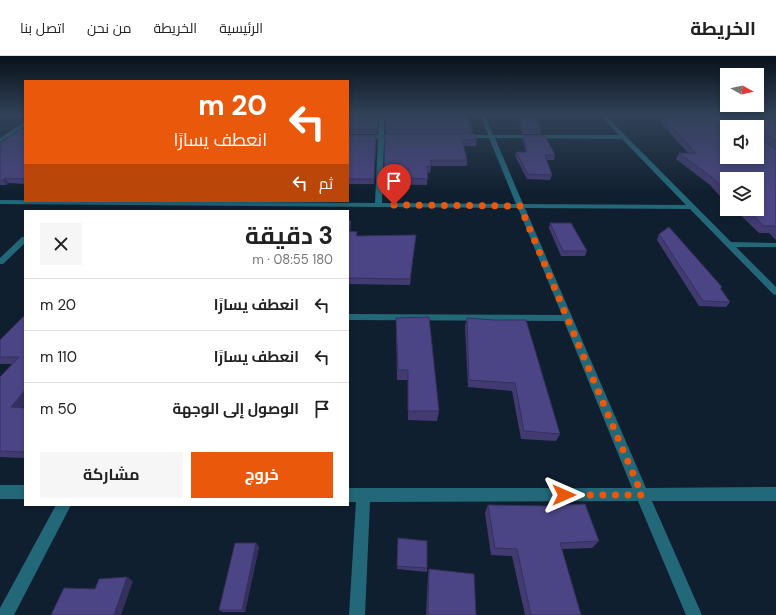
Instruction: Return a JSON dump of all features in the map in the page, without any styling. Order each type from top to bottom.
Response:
[{"type":"street","points":[[378,205],[382,142]]},
{"type":"street","points":[[494,142],[694,615]]},
{"type":"street","points":[[628,142],[776,292]]},
{"type":"street","points":[[0,202],[226,202],[693,208]]},
{"type":"street","points":[[57,210],[66,202]]},
{"type":"street","points":[[0,262],[24,240]]},
{"type":"street","points":[[729,244],[776,245]]},
{"type":"street","points":[[349,317],[567,318]]},
{"type":"street","points":[[0,492],[24,492]]},
{"type":"street","points":[[357,615],[355,495],[776,494]]},
{"type":"street","points":[[5,615],[63,506]]},
{"type":"building","points":[[24,142],[24,179],[5,178],[0,180],[0,143]]},
{"type":"building","points":[[349,142],[376,142],[374,179],[349,179]]},
{"type":"building","points":[[385,142],[463,142],[467,160],[431,160],[431,166],[427,166],[428,179],[384,177]]},
{"type":"building","points":[[525,142],[548,142],[555,155],[545,155],[552,175],[528,174],[516,152],[527,152]]},
{"type":"building","points":[[686,142],[720,142],[720,164],[764,164],[764,142],[776,149],[776,228],[774,226],[764,226],[753,216],[764,216],[764,172],[720,172],[720,185],[714,179],[679,153],[696,153]]},
{"type":"building","points":[[550,223],[571,223],[587,251],[563,251]]},
{"type":"building","points":[[669,227],[722,287],[720,288],[730,302],[703,301],[659,234]]},
{"type":"building","points":[[349,231],[357,232],[356,236],[416,235],[410,279],[349,278]]},
{"type":"building","points":[[24,316],[24,391],[11,407],[24,408],[24,452],[0,451],[0,377],[19,357],[0,357],[0,340]]},
{"type":"building","points":[[429,317],[439,411],[408,411],[408,370],[398,370],[396,318]]},
{"type":"building","points":[[467,318],[526,320],[560,434],[524,431],[515,383],[469,380]]},
{"type":"building","points":[[585,504],[599,541],[560,543],[581,615],[531,615],[517,549],[495,548],[488,505],[549,506]]},
{"type":"building","points":[[398,538],[427,541],[427,568],[397,566]]},
{"type":"building","points":[[235,543],[256,543],[242,610],[219,610]]},
{"type":"building","points":[[429,569],[474,574],[476,615],[428,615]]},
{"type":"building","points":[[127,577],[114,615],[51,615],[64,588],[95,589],[99,579]]},
{"type":"route","points":[[394,205],[520,206],[642,495],[564,495]]}]
